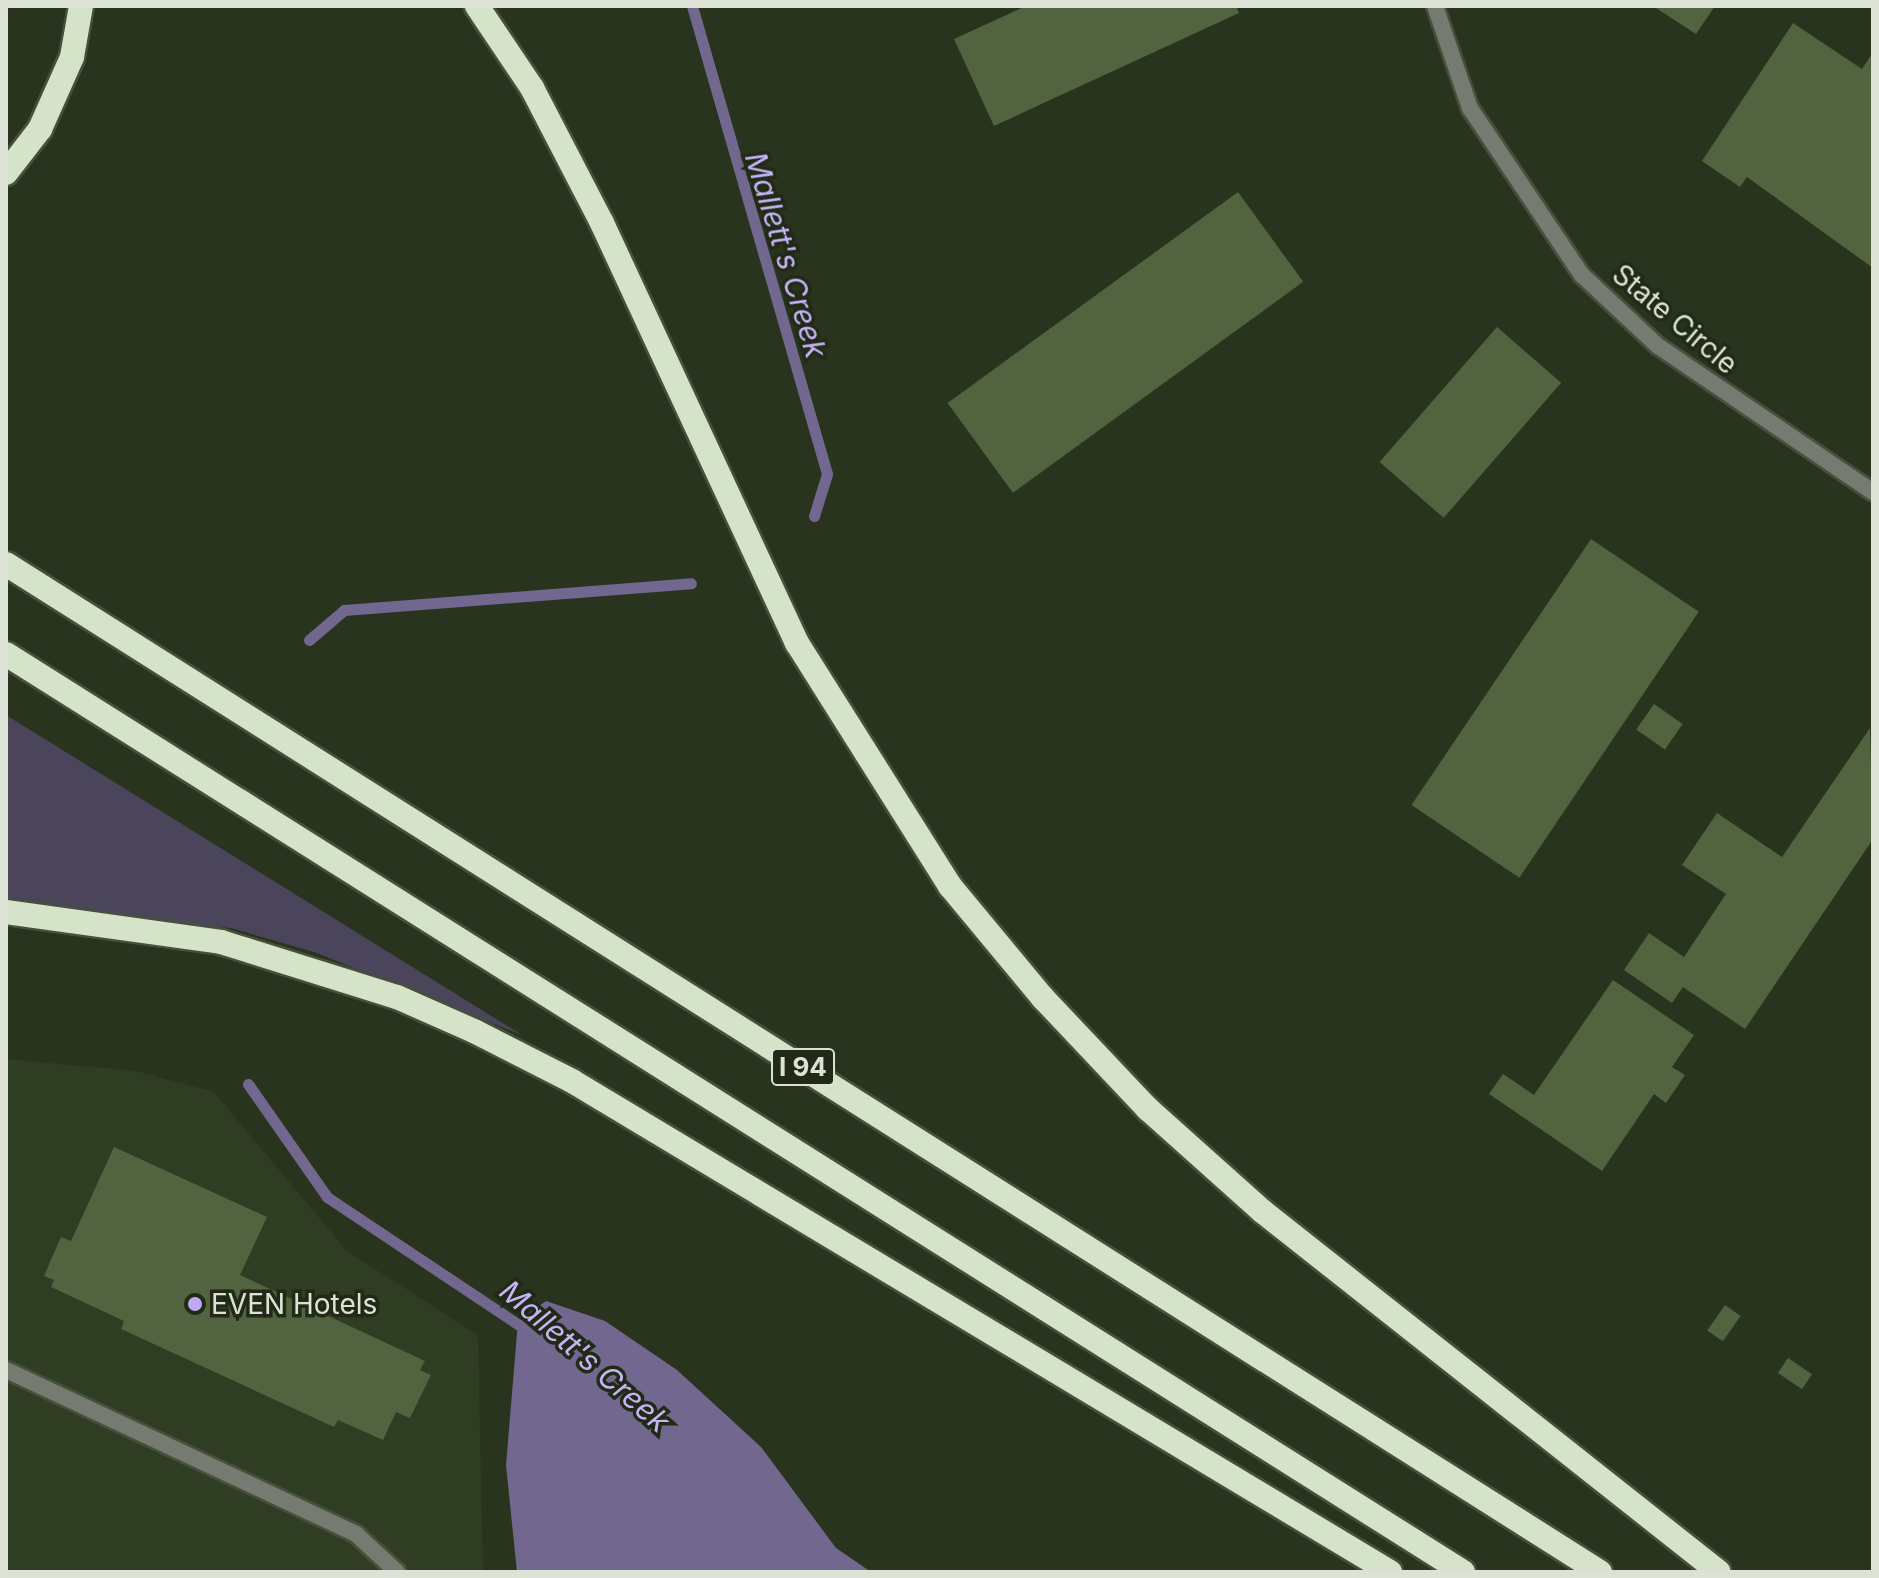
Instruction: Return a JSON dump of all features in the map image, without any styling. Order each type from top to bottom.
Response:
[{"type":"highway","points":[[6,173],[40,129],[72,57],[81,6]]},
{"type":"highway","points":[[477,6],[532,88],[602,223],[797,643],[950,886],[1148,1109],[1262,1211],[1719,1572]]},
{"type":"highway","name":"I 94","points":[[6,564],[1600,1572]]},
{"type":"highway","name":"I 94","points":[[6,654],[1463,1572]]},
{"type":"highway","points":[[6,912],[221,942],[397,997],[476,1032],[613,1105],[1390,1572]]},
{"type":"street","name":"State Circle","points":[[1435,6],[1470,108],[1582,275],[1658,346],[1873,492]]},
{"type":"street","points":[[6,1370],[345,1528],[387,1556],[397,1572]]},
{"type":"shaded area","points":[[6,715],[522,1035],[314,952],[231,928],[6,910]]},
{"type":"shaded area","points":[[6,1059],[136,1071],[214,1092],[347,1251],[478,1335],[483,1572],[6,1572]]},
{"type":"water","points":[[546,1301],[605,1321],[677,1370],[761,1447],[836,1548],[871,1572],[517,1572],[506,1465],[518,1321]]},
{"type":"building","points":[[1026,6],[1236,6],[1239,13],[994,126],[954,39]]},
{"type":"building","points":[[1653,6],[1715,6],[1696,34]]},
{"type":"building","points":[[1793,23],[1862,69],[1873,52],[1873,268],[1747,177],[1740,187],[1702,161]]},
{"type":"building","points":[[1238,192],[1303,282],[1013,493],[948,403]]},
{"type":"building","points":[[1497,327],[1561,383],[1444,518],[1380,462]]},
{"type":"building","points":[[1591,539],[1699,612],[1519,878],[1411,805]]},
{"type":"building","points":[[1654,704],[1683,724],[1665,749],[1636,729]]},
{"type":"building","points":[[1870,728],[1873,839],[1745,1029],[1683,987],[1672,1003],[1624,970],[1649,933],[1684,957],[1726,894],[1682,865],[1717,813],[1782,857]]},
{"type":"building","points":[[1613,980],[1694,1035],[1672,1067],[1685,1075],[1666,1103],[1654,1094],[1602,1171],[1489,1094],[1503,1074],[1534,1095]]},
{"type":"building","name":"EVEN Hotels","points":[[114,1147],[267,1217],[240,1275],[425,1361],[420,1370],[431,1375],[410,1418],[396,1412],[383,1440],[338,1420],[334,1427],[121,1329],[124,1321],[51,1287],[54,1280],[44,1276],[61,1237],[71,1241]]},
{"type":"building","points":[[1725,1305],[1741,1316],[1723,1341],[1707,1330]]},
{"type":"building","points":[[1788,1358],[1812,1374],[1802,1389],[1778,1373]]},
{"type":"waterway","name":"Mallett's Creek","points":[[692,6],[827,474],[814,516]]},
{"type":"waterway","name":"Mallett's Creek","points":[[309,640],[344,610],[691,583]]},
{"type":"waterway","name":"Mallett's Creek","points":[[248,1084],[327,1197],[528,1331]]},
{"type":"place","name":"EVEN Hotels","points":[[195,1304]]}]
